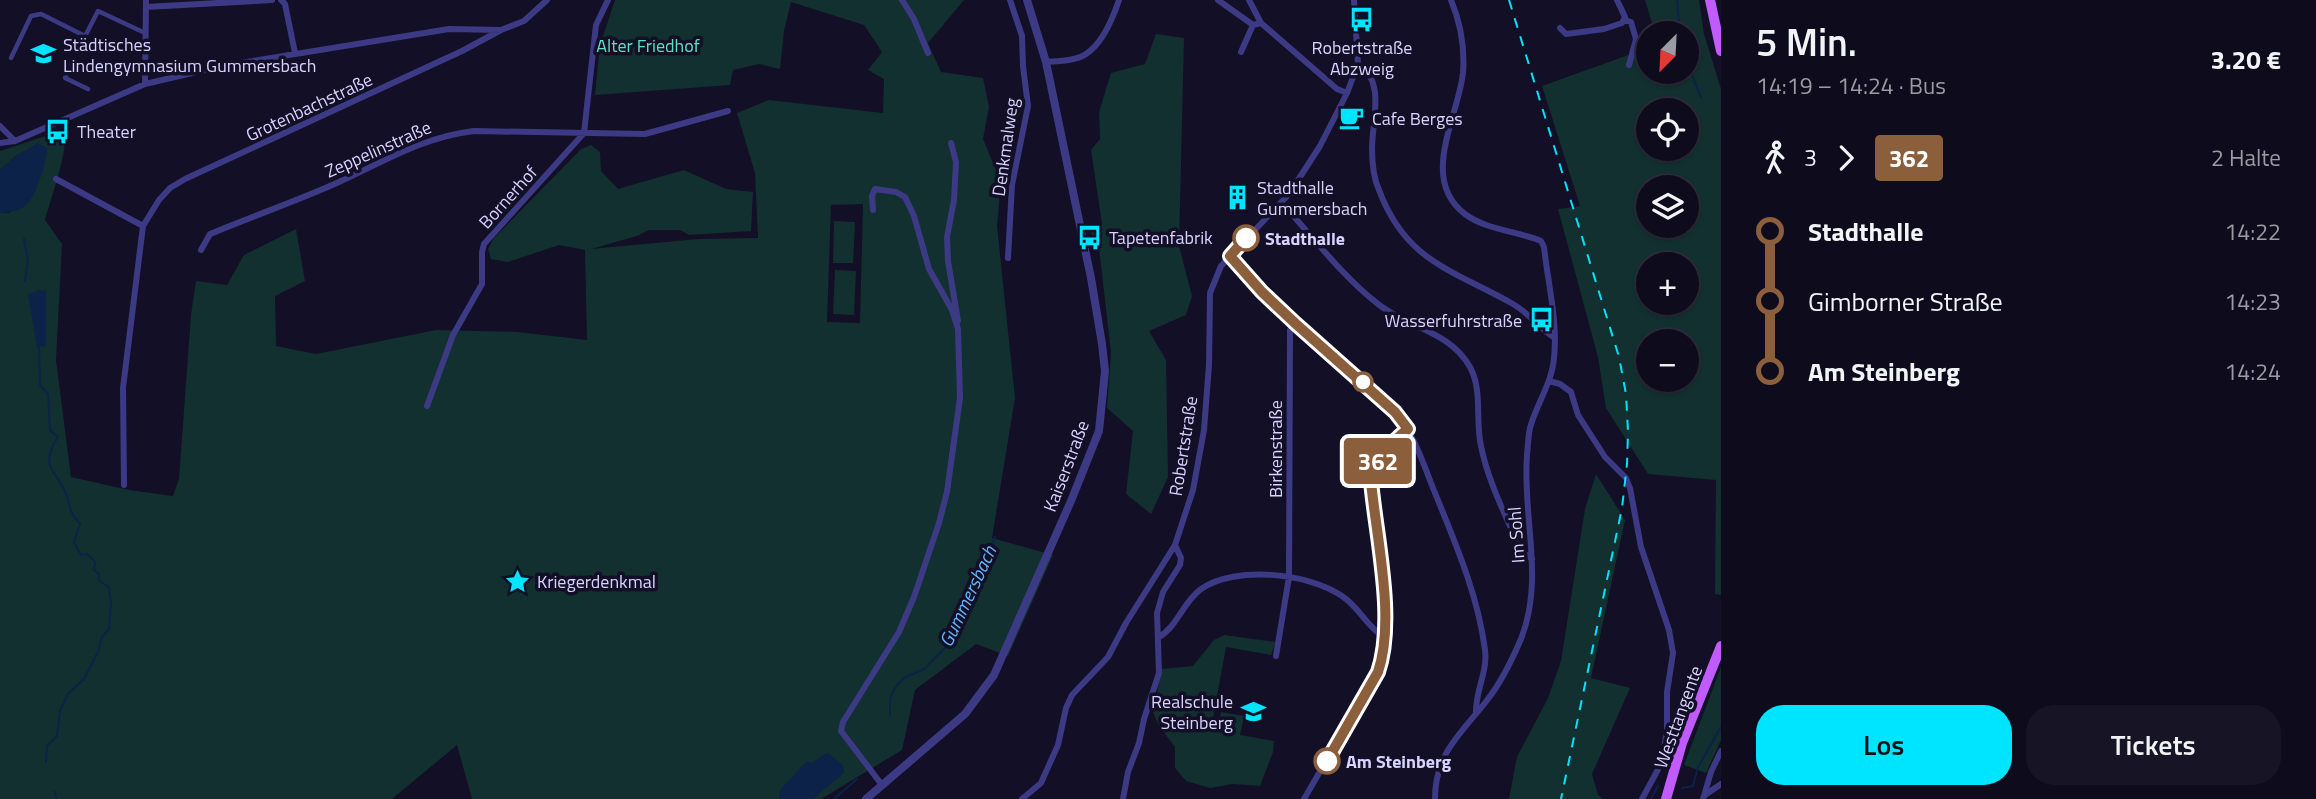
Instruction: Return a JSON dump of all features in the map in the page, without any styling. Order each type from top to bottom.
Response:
[{"type":"main road","points":[[1710,0],[1721,51]]},
{"type":"main road","name":"Westtangente","points":[[1666,799],[1682,743],[1721,646]]},
{"type":"street","points":[[145,84],[146,4],[272,0]]},
{"type":"street","points":[[281,0],[285,4],[295,53]]},
{"type":"street","name":"Grotenbachstraße","points":[[124,485],[123,388],[143,226],[159,200],[170,188],[185,179],[524,21],[547,0]]},
{"type":"street","points":[[608,0],[596,26],[584,133],[645,134],[728,111]]},
{"type":"street","points":[[902,0],[914,19],[928,53]]},
{"type":"street","name":"Denkmalweg","points":[[1009,258],[1012,185],[1028,106],[1022,36],[1010,0]]},
{"type":"street","name":"Kaiserstraße","points":[[866,799],[965,715],[994,675],[1099,431],[1105,371],[1091,278],[1046,62],[1027,0]]},
{"type":"street","points":[[1046,62],[1086,54],[1111,21],[1119,0]]},
{"type":"street","points":[[1218,0],[1257,24],[1337,89],[1347,93]]},
{"type":"street","points":[[1241,52],[1257,24],[1249,0]]},
{"type":"street","points":[[1354,0],[1358,64],[1365,68],[1374,86],[1374,174],[1389,215],[1413,247],[1433,263],[1516,305],[1555,338]]},
{"type":"street","name":"Im Sohl","points":[[1435,799],[1435,778],[1441,762],[1502,678],[1521,638],[1530,608],[1532,559],[1527,455],[1531,428],[1554,360],[1555,338],[1545,247],[1541,241],[1480,222],[1465,214],[1453,202],[1445,187],[1443,157],[1463,74],[1462,36],[1451,0]]},
{"type":"street","points":[[1617,0],[1636,39],[1629,65]]},
{"type":"street","points":[[78,50],[97,11],[145,33]]},
{"type":"street","points":[[10,58],[31,16],[41,14],[85,36]]},
{"type":"street","points":[[1560,28],[1566,34],[1604,29],[1625,20]]},
{"type":"street","points":[[0,143],[15,141],[145,84],[222,66],[449,29],[501,30]]},
{"type":"street","points":[[72,62],[65,78],[88,89]]},
{"type":"street","name":"Robertstraße","points":[[1022,799],[1041,783],[1058,746],[1066,708],[1072,695],[1108,657],[1175,545],[1193,491],[1204,430],[1209,365],[1210,293],[1221,265],[1282,203],[1320,146],[1347,93],[1358,64]]},
{"type":"street","points":[[0,126],[15,141]]},
{"type":"street","name":"Zeppelinstraße","points":[[201,250],[210,234],[283,206],[402,151],[448,134],[474,131],[584,133]]},
{"type":"street","name":"Bornerhof","points":[[428,406],[453,335],[482,284],[484,244],[584,133]]},
{"type":"street","points":[[883,785],[841,731],[843,722],[899,632],[914,597],[947,492],[960,398],[958,317],[948,261],[947,237],[954,200],[956,162],[951,143]]},
{"type":"street","points":[[56,179],[143,226]]},
{"type":"street","points":[[873,210],[872,196],[875,189],[896,192],[905,197],[914,216],[929,268],[952,310],[958,329]]},
{"type":"street","points":[[1282,203],[1346,274],[1379,305],[1441,336],[1469,366],[1475,381],[1480,444],[1486,465],[1521,551],[1532,559]]},
{"type":"street","points":[[1230,256],[1262,292],[1395,412],[1408,429],[1455,543],[1478,615],[1485,651],[1485,669],[1475,702],[1476,713]]},
{"type":"street","name":"Birkenstraße","points":[[1276,656],[1289,577],[1290,330],[1296,324]]},
{"type":"street","points":[[1549,380],[1571,392],[1578,415],[1605,457],[1626,478],[1641,547],[1669,630],[1673,653],[1667,692],[1666,741],[1661,764],[1642,799]]},
{"type":"street","points":[[1304,799],[1378,672],[1383,657],[1382,583],[1371,481],[1379,459],[1389,445],[1408,429]]},
{"type":"street","points":[[1122,799],[1159,673],[1157,613],[1159,601],[1180,565],[1181,558],[1175,545]]},
{"type":"street","points":[[1159,637],[1168,632],[1185,606],[1200,590],[1219,579],[1241,575],[1289,577],[1324,586],[1343,596],[1374,631],[1384,637]]},
{"type":"street","points":[[1704,797],[1711,772],[1721,751]]},
{"type":"street","points":[[1704,797],[1721,784]]},
{"type":"green space","name":"Alter Friedhof","points":[[615,0],[964,0],[928,43],[941,72],[983,78],[989,107],[983,139],[1001,182],[997,226],[1015,398],[992,538],[1053,555],[1008,656],[976,644],[915,690],[902,750],[821,799],[472,799],[457,745],[392,799],[0,799],[0,213],[10,213],[17,155],[0,170],[0,151],[64,130],[62,161],[45,220],[62,244],[56,360],[71,477],[129,490],[173,496],[179,479],[196,281],[227,285],[244,255],[296,229],[305,281],[275,296],[276,346],[316,354],[436,330],[517,332],[587,340],[585,250],[559,245],[508,262],[491,259],[488,249],[494,238],[581,149],[591,145],[600,152],[601,171],[618,189],[684,170],[726,189],[753,192],[751,231],[689,235],[680,230],[649,230],[591,249],[698,239],[758,238],[755,173],[737,113],[769,100],[883,113],[884,79],[868,70],[882,52],[864,25],[791,2],[784,31],[780,69],[759,64],[733,70],[730,85],[595,95],[600,45]],"holes":[[[863,204],[860,323],[827,322],[831,205]]]},
{"type":"green space","points":[[1645,0],[1699,0],[1704,34],[1721,89],[1721,595],[1715,594],[1716,480],[1648,474],[1606,408],[1598,357],[1558,209],[1580,206],[1542,86],[1636,52],[1636,84],[1699,84],[1699,21],[1651,21]]},
{"type":"green space","points":[[1156,34],[1184,38],[1179,246],[1192,296],[1186,315],[1149,331],[1166,360],[1168,477],[1151,514],[1126,494],[1133,431],[1107,408],[1111,353],[1100,256],[1098,245],[1089,229],[1102,224],[1091,150],[1100,139],[1099,112],[1111,73],[1145,64]]},
{"type":"green space","points":[[834,221],[855,222],[853,263],[833,263]]},
{"type":"green space","points":[[835,270],[856,271],[854,315],[833,314]]},
{"type":"green space","points":[[1596,474],[1625,520],[1591,678],[1630,688],[1592,774],[1598,795],[1603,799],[1509,799],[1517,757],[1548,698],[1561,661],[1585,509]]},
{"type":"green space","points":[[1224,635],[1276,642],[1271,655],[1226,647],[1211,729],[1218,730],[1221,712],[1244,716],[1240,735],[1274,741],[1273,752],[1260,786],[1233,784],[1210,788],[1186,781],[1175,768],[1175,747],[1159,726],[1153,712],[1162,669],[1193,666],[1214,640]]},
{"type":"green space","points":[[1721,667],[1721,740],[1706,773],[1684,765]]},
{"type":"water","points":[[38,143],[47,148],[47,154],[34,194],[21,209],[0,213],[0,170],[17,155]]},
{"type":"water","points":[[39,290],[46,291],[46,346],[37,347],[28,295]]},
{"type":"water","points":[[828,753],[843,765],[844,773],[813,799],[779,799],[780,790],[807,761],[812,763]]},
{"type":"waterway","points":[[1677,0],[1679,21]]},
{"type":"waterway","points":[[1696,84],[1701,98]]},
{"type":"waterway","points":[[24,239],[28,261],[25,281]]},
{"type":"waterway","points":[[39,347],[40,385],[48,394],[50,430],[58,437],[52,447],[49,462],[66,494],[72,513],[80,524],[74,542],[81,555],[87,554],[95,562],[94,570],[99,574],[99,581],[109,587],[111,603],[109,629],[102,637],[98,652],[84,679],[68,694],[60,711],[57,736],[47,746],[46,762]]},
{"type":"waterway","name":"Gummersbach","points":[[890,715],[890,698],[896,686],[904,678],[924,669],[947,646],[971,598],[995,537]]},
{"type":"waterway","points":[[1682,788],[1693,786],[1698,767],[1721,727]]},
{"type":"waterway","name":"Gummersbach","points":[[834,799],[857,779]]},
{"type":"waterway","points":[[1651,799],[1658,786]]},
{"type":"waterway","points":[[54,791],[57,799]]},
{"type":"railway","points":[[1509,0],[1619,357],[1626,394],[1627,464],[1622,508],[1561,799]]},
{"type":"bus line","name":"362","points":[[1246,238],[1230,256],[1262,292],[1395,412],[1408,429],[1389,445],[1379,459],[1371,481],[1385,624],[1383,657],[1378,672],[1327,761]]},
{"type":"place","name":"Robertstraße Abzweig","points":[[1362,20]]},
{"type":"place","name":"Städtisches Lindengymnasium Gummersbach","points":[[43,54]]},
{"type":"place","name":"Cafe Berges","points":[[1352,118]]},
{"type":"place","name":"Theater","points":[[57,131]]},
{"type":"place","name":"Stadthalle Gummersbach","points":[[1237,197]]},
{"type":"place","name":"Tapetenfabrik","points":[[1089,237]]},
{"type":"place","name":"Stadthalle","points":[[1246,238]]},
{"type":"place","name":"Wasserfuhrstraße","points":[[1542,320]]},
{"type":"place","name":"Kriegerdenkmal","points":[[517,581]]},
{"type":"place","name":"Realschule Steinberg","points":[[1253,711]]},
{"type":"place","name":"Am Steinberg","points":[[1327,761]]}]
